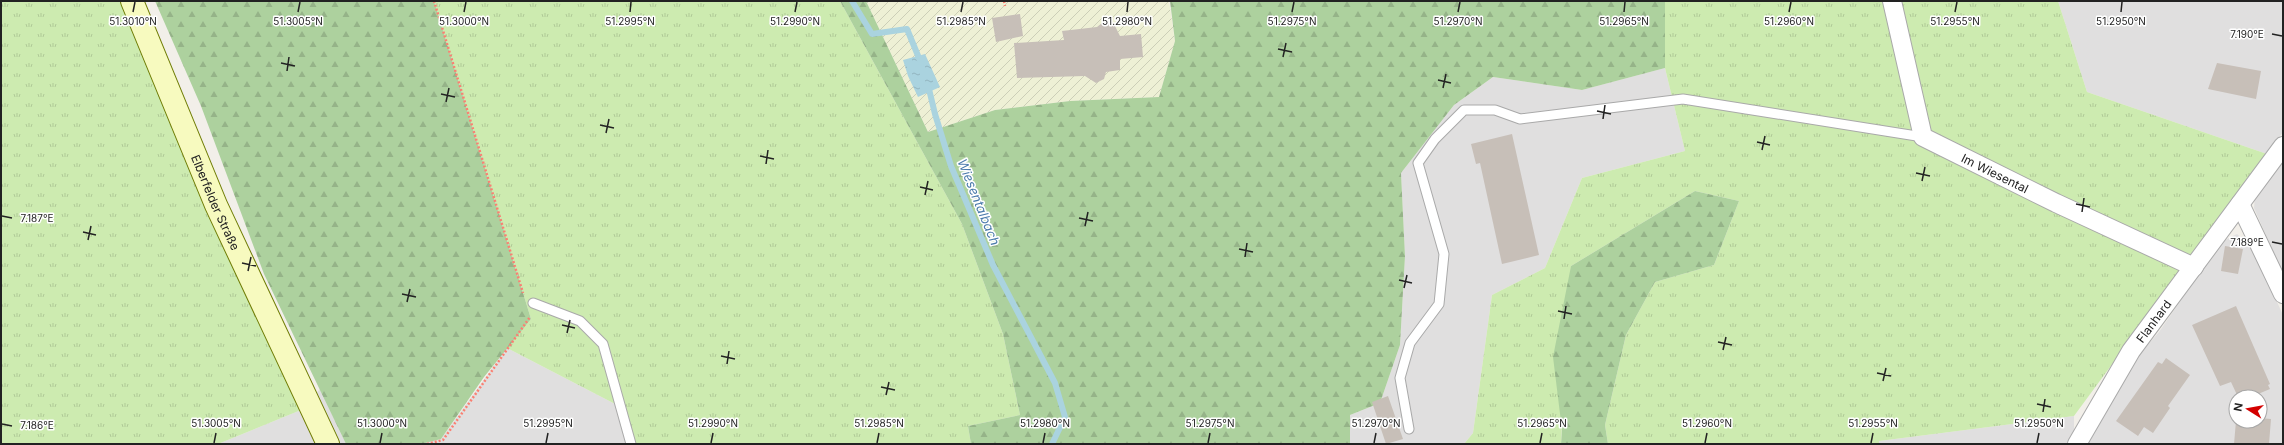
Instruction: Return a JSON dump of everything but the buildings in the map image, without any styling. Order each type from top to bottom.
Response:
[{"type":"main road","name":"Elberfelder Straße","points":[[132,1],[216,205],[328,444]]},
{"type":"street","points":[[1892,1],[1923,136]]},
{"type":"street","name":"Im Wiesental","points":[[1923,136],[2056,203],[2194,267]]},
{"type":"street","name":"Flanhard","points":[[2077,444],[2131,351],[2283,146]]},
{"type":"street","points":[[2240,204],[2283,294]]},
{"type":"lane","points":[[1409,428],[1400,378],[1410,343],[1439,304],[1444,254],[1418,163],[1435,139],[1464,110],[1495,110],[1520,119],[1683,99],[1923,136]]},
{"type":"lane","points":[[533,303],[580,321],[603,344],[631,444]]},
{"type":"path","points":[[434,1],[524,296]]},
{"type":"path","points":[[1004,1],[1005,6]]},
{"type":"path","points":[[427,444],[443,440],[531,319],[528,311]]},
{"type":"shaded area","points":[[2058,1],[2283,1],[2283,132],[2267,154],[2087,92]]},
{"type":"shaded area","points":[[1665,68],[1685,151],[1582,178],[1545,268],[1492,295],[1473,433],[1464,444],[1350,444],[1350,415],[1380,403],[1400,345],[1405,256],[1401,173],[1454,105],[1493,77],[1582,90]]},
{"type":"shaded area","points":[[2283,157],[2283,274],[2254,208],[2255,195]]},
{"type":"shaded area","points":[[2237,234],[2253,249],[2283,315],[2283,444],[2084,444],[2123,373],[2159,332],[2221,242]]},
{"type":"shaded area","points":[[507,348],[617,405],[628,444],[421,444],[441,439]]},
{"type":"shaded area","points":[[320,389],[346,444],[218,444],[301,410]]},
{"type":"shaded area","points":[[2074,416],[2074,432],[2067,444],[1879,444],[1879,441]]},
{"type":"green space","points":[[1,1],[122,1],[301,410],[218,444],[1,444]]},
{"type":"green space","points":[[155,1],[434,1],[531,319],[484,377],[441,439],[421,444],[346,444],[264,274],[201,106]]},
{"type":"green space","points":[[434,1],[840,1],[962,224],[1003,334],[1020,415],[968,426],[971,444],[628,444],[617,405],[507,348],[531,319]]},
{"type":"green space","points":[[840,1],[866,1],[928,132],[995,110],[1070,101],[1159,97],[1175,41],[1170,1],[1665,1],[1665,68],[1582,90],[1493,77],[1454,105],[1401,173],[1405,256],[1400,345],[1380,403],[1350,415],[1350,444],[971,444],[968,426],[1020,415],[1003,334],[962,224]]},
{"type":"green space","points":[[866,1],[1169,1],[1175,41],[1159,97],[1070,101],[995,110],[928,132]]},
{"type":"green space","points":[[1665,1],[2058,1],[2087,92],[2267,154],[2074,416],[1879,441],[1879,444],[1608,444],[1605,425],[1626,335],[1655,282],[1714,265],[1739,201],[1695,191],[1571,266],[1561,444],[1464,444],[1473,433],[1492,295],[1545,268],[1582,178],[1685,151],[1665,68]]},
{"type":"green space","points":[[1695,191],[1739,201],[1714,265],[1655,282],[1626,335],[1605,425],[1608,444],[1561,444],[1562,430],[1553,357],[1571,266]]},
{"type":"water","points":[[925,54],[940,87],[918,97],[908,76],[903,60]]},
{"type":"waterway","name":"Wiesentalbach","points":[[852,1],[872,34],[907,29],[921,63]]},
{"type":"waterway","name":"Wiesentalbach","points":[[928,85],[951,166],[993,265],[1055,383],[1065,417],[1052,444]]}]
